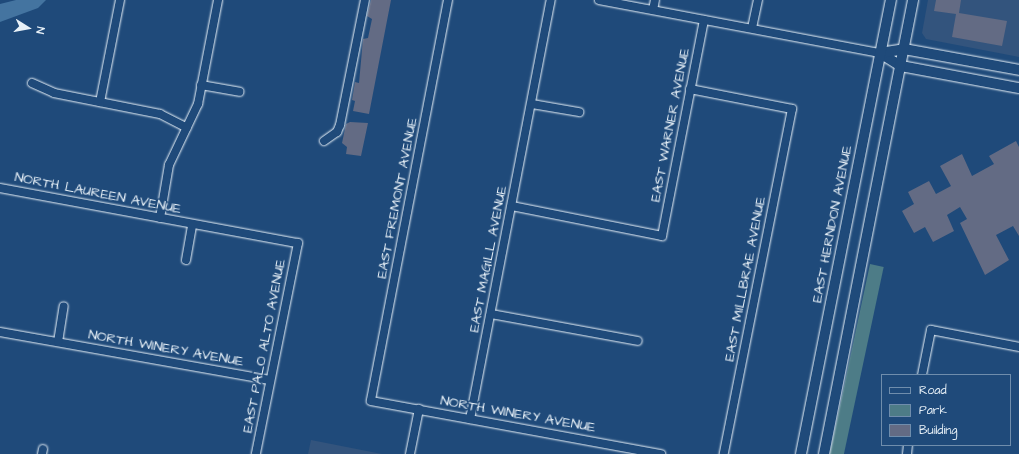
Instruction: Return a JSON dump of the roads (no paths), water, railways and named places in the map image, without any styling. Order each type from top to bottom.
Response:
[{"type":"main road","name":"EAST HERNDON AVENUE","points":[[801,454],[890,0]]},
{"type":"main road","points":[[824,454],[913,0]]},
{"type":"main road","points":[[880,53],[904,49],[1019,70]]},
{"type":"main road","points":[[880,53],[901,66],[1019,88]]},
{"type":"street","points":[[100,102],[120,0]]},
{"type":"street","points":[[160,218],[169,165],[195,111],[218,0]]},
{"type":"street","points":[[324,141],[337,132],[340,125],[365,0]]},
{"type":"street","name":"EAST FREMONT AVENUE","points":[[371,401],[448,0]]},
{"type":"street","name":"EAST MAGILL AVENUE","points":[[470,418],[551,0]]},
{"type":"street","points":[[599,0],[880,53]]},
{"type":"street","points":[[652,10],[654,0]]},
{"type":"street","points":[[752,28],[758,0]]},
{"type":"street","name":"EAST WARNER AVENUE","points":[[512,206],[662,236],[704,20]]},
{"type":"street","points":[[32,83],[54,93],[160,114],[187,128]]},
{"type":"street","points":[[201,85],[239,92]]},
{"type":"street","name":"EAST MILLBRAE AVENUE","points":[[690,89],[792,109],[724,454]]},
{"type":"street","points":[[532,104],[579,112]]},
{"type":"street","name":"NORTH LAUREEN AVENUE","points":[[0,188],[192,225],[298,243]]},
{"type":"street","name":"NORTH LAUREEN AVENUE","points":[[186,260],[192,225]]},
{"type":"street","name":"EAST PALO ALTO AVENUE","points":[[256,454],[298,243]]},
{"type":"street","points":[[58,342],[64,306]]},
{"type":"street","points":[[491,314],[638,341]]},
{"type":"street","points":[[922,374],[931,330],[1019,347]]},
{"type":"street","name":"NORTH WINERY AVENUE","points":[[0,332],[270,380]]},
{"type":"street","name":"NORTH WINERY AVENUE","points":[[371,401],[661,454]]},
{"type":"street","points":[[410,454],[419,409]]}]
